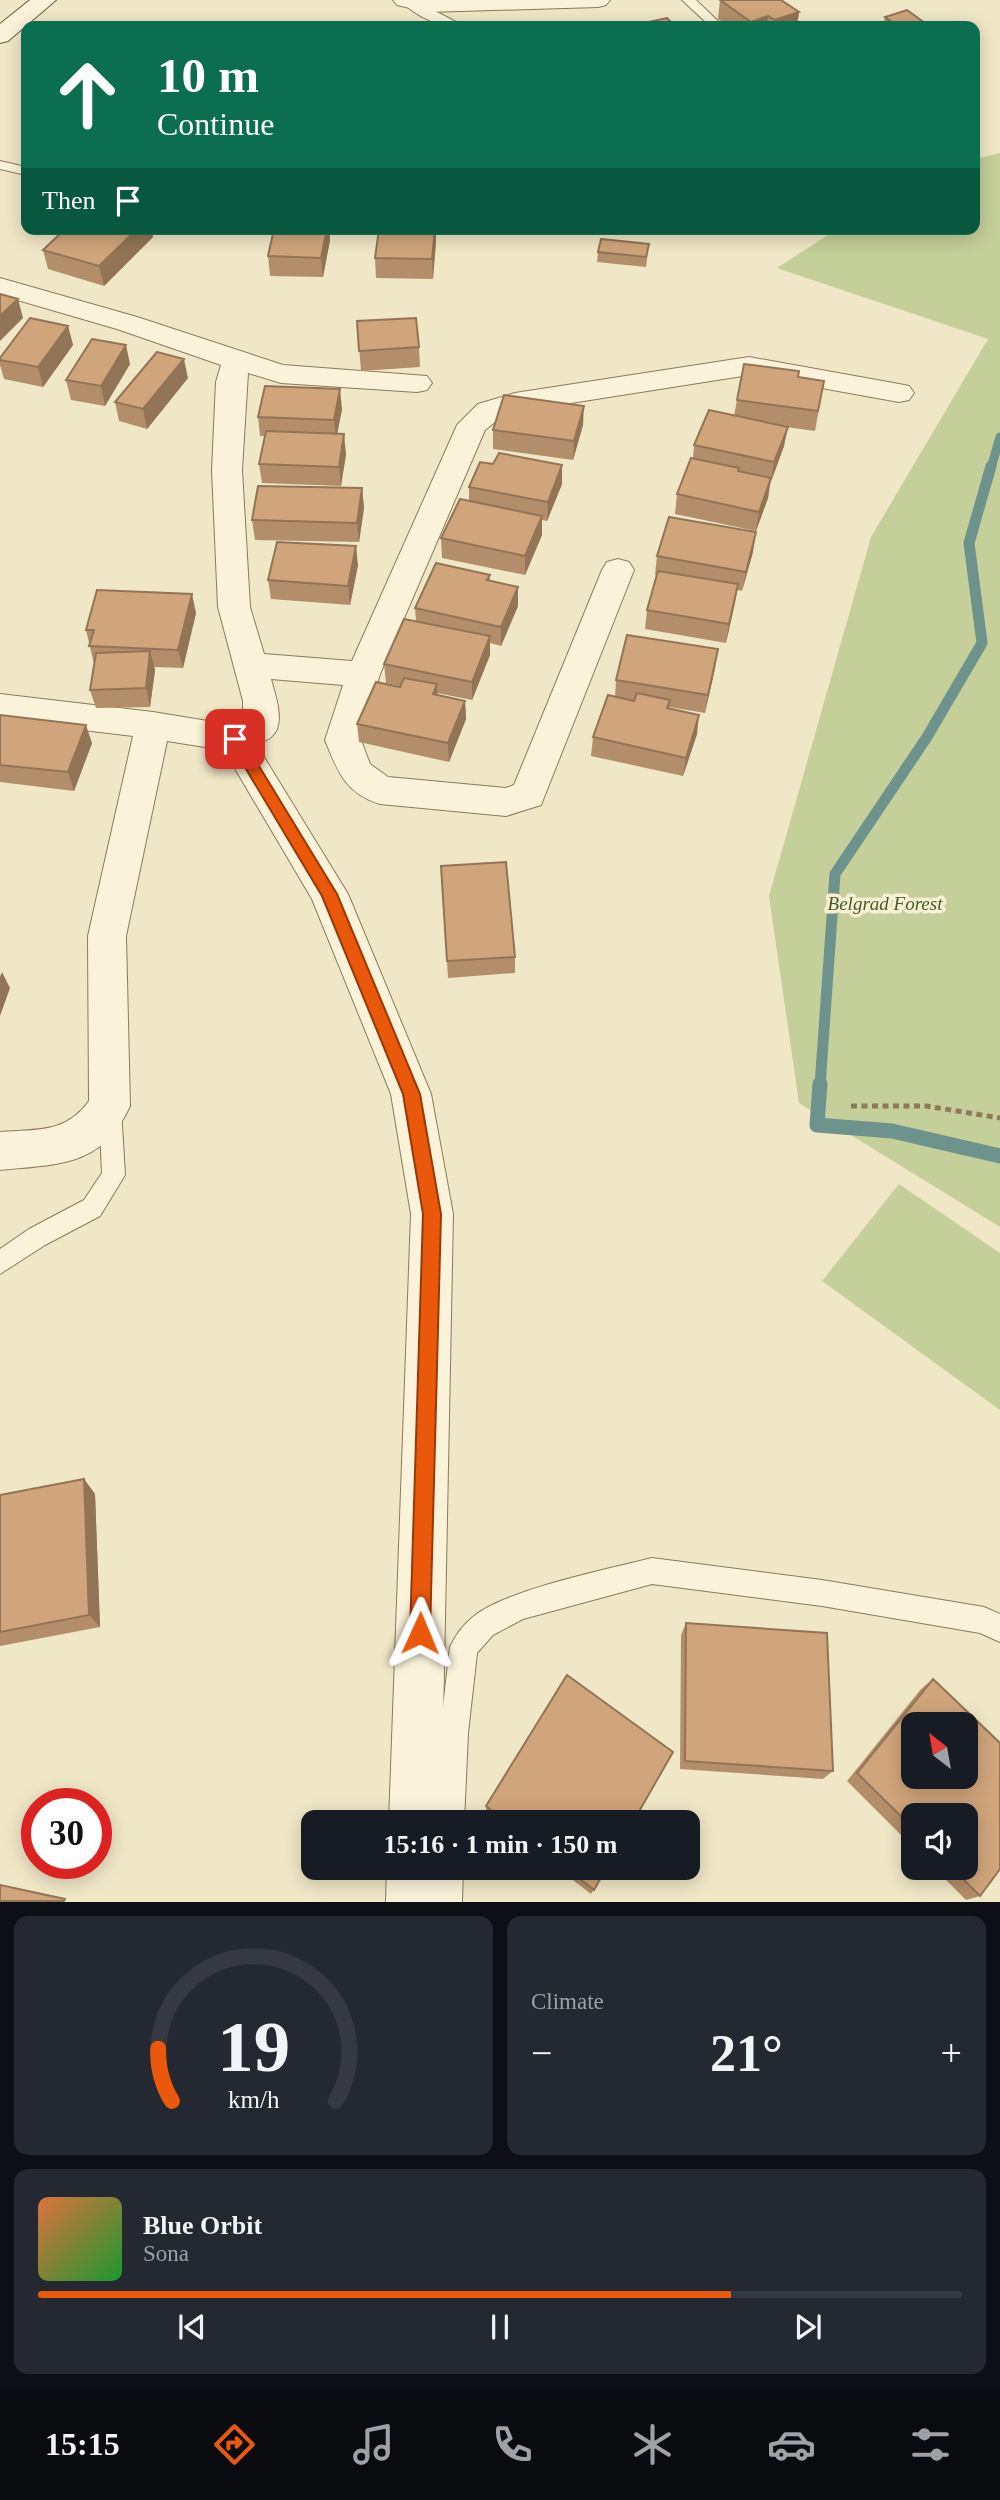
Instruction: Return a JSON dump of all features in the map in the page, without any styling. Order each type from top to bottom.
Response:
[{"type":"street","points":[[0,36],[44,0]]},
{"type":"street","points":[[406,1],[427,5],[598,0]]},
{"type":"street","points":[[0,286],[127,323],[281,374],[417,383]]},
{"type":"street","points":[[0,707],[153,725],[235,739],[260,727],[260,701],[233,607],[228,484],[231,382],[237,360]]},
{"type":"street","points":[[618,570],[537,780],[528,795],[506,802],[380,790],[356,772],[343,740],[363,674],[472,425],[489,411],[515,402],[749,366],[900,393]]},
{"type":"street","points":[[250,665],[363,674]]},
{"type":"street","points":[[0,1151],[70,1144],[93,1129],[110,1106],[107,936],[153,725]]},
{"type":"street","points":[[235,739],[329,894],[411,1094],[432,1214],[415,1810]]},
{"type":"street","points":[[413,1902],[414,1880]]},
{"type":"lane","points":[[688,0],[712,21]]},
{"type":"lane","points":[[406,1],[444,21]]},
{"type":"lane","points":[[0,165],[21,170]]},
{"type":"lane","points":[[0,1263],[37,1237],[92,1208],[114,1175],[110,1106]]},
{"type":"lane","points":[[451,1810],[454,1733],[464,1647],[483,1625],[520,1607],[652,1571],[822,1593],[985,1620],[1000,1629]]},
{"type":"lane","points":[[447,1902],[448,1880]]},
{"type":"path","points":[[851,1106],[892,1103],[959,1107],[1000,1118]]},
{"type":"green space","name":"Belgrad Forest","points":[[1000,153],[1000,1227],[799,1103],[769,896],[871,537],[988,339],[777,268],[828,235],[980,235],[980,158]]},
{"type":"green space","points":[[899,1184],[1000,1253],[1000,1410],[822,1281]]},
{"type":"building","points":[[720,0],[781,0],[799,12],[775,20],[768,16],[750,21]]},
{"type":"building","points":[[907,10],[922,21],[891,21],[885,17]]},
{"type":"building","points":[[59,235],[131,235],[99,266],[43,250]]},
{"type":"building","points":[[273,235],[326,235],[321,258],[268,256]]},
{"type":"building","points":[[378,235],[434,235],[432,259],[375,258]]},
{"type":"building","points":[[601,239],[649,244],[646,257],[598,252]]},
{"type":"building","points":[[0,294],[18,299],[0,316]]},
{"type":"building","points":[[30,318],[68,326],[38,367],[0,360],[0,358]]},
{"type":"building","points":[[416,318],[419,347],[359,351],[357,321]]},
{"type":"building","points":[[92,339],[126,345],[101,386],[66,380]]},
{"type":"building","points":[[157,352],[184,359],[143,409],[115,402]]},
{"type":"building","points":[[744,364],[799,371],[798,377],[824,381],[818,411],[737,400]]},
{"type":"building","points":[[265,386],[340,389],[334,420],[258,417]]},
{"type":"building","points":[[504,395],[584,406],[574,441],[493,430]]},
{"type":"building","points":[[709,410],[788,427],[774,462],[694,445]]},
{"type":"building","points":[[266,431],[344,434],[339,467],[259,464]]},
{"type":"building","points":[[499,453],[562,465],[548,502],[469,487],[480,462],[493,464]]},
{"type":"building","points":[[691,458],[771,478],[759,512],[677,494]]},
{"type":"building","points":[[258,486],[362,488],[357,523],[252,520]]},
{"type":"building","points":[[460,499],[542,516],[525,556],[441,538]]},
{"type":"building","points":[[669,517],[756,532],[746,572],[657,556]]},
{"type":"building","points":[[277,542],[356,546],[348,586],[268,580]]},
{"type":"building","points":[[436,563],[490,575],[487,580],[518,587],[501,627],[415,608]]},
{"type":"building","points":[[658,571],[738,584],[729,624],[647,610]]},
{"type":"building","points":[[97,590],[192,594],[178,650],[89,646],[94,630],[86,630]]},
{"type":"building","points":[[404,619],[490,636],[472,682],[384,664]]},
{"type":"building","points":[[627,635],[718,649],[708,695],[616,680]]},
{"type":"building","points":[[150,651],[146,688],[90,690],[96,653]]},
{"type":"building","points":[[404,678],[437,684],[433,694],[465,701],[448,743],[357,724],[376,682],[400,687]]},
{"type":"building","points":[[637,693],[670,700],[667,708],[699,715],[686,758],[593,737],[608,695],[634,701]]},
{"type":"building","points":[[0,715],[86,725],[68,772],[0,765]]},
{"type":"building","points":[[506,862],[515,957],[447,961],[441,866]]},
{"type":"building","points":[[84,1479],[89,1615],[0,1632],[0,1495]]},
{"type":"building","points":[[686,1623],[827,1633],[833,1771],[685,1761]]},
{"type":"building","points":[[567,1675],[673,1752],[640,1810],[491,1810],[486,1806]]},
{"type":"building","points":[[933,1679],[968,1712],[906,1712]]},
{"type":"building","points":[[901,1719],[901,1789],[978,1789],[978,1722],[1000,1743],[1000,1869],[980,1896],[964,1880],[978,1880],[978,1803],[901,1803],[901,1816],[857,1773]]},
{"type":"building","points":[[581,1880],[600,1880],[594,1890]]},
{"type":"building","points":[[0,1885],[65,1899],[0,1901]]},
{"type":"waterway","points":[[991,468],[1000,437]]},
{"type":"waterway","points":[[820,1086],[835,874],[927,737],[982,643],[969,543],[991,466]]},
{"type":"waterway","points":[[820,1084],[817,1125],[892,1131],[1000,1156]]},
{"type":"route","points":[[235,739],[329,894],[411,1094],[432,1214],[420,1633]]}]
